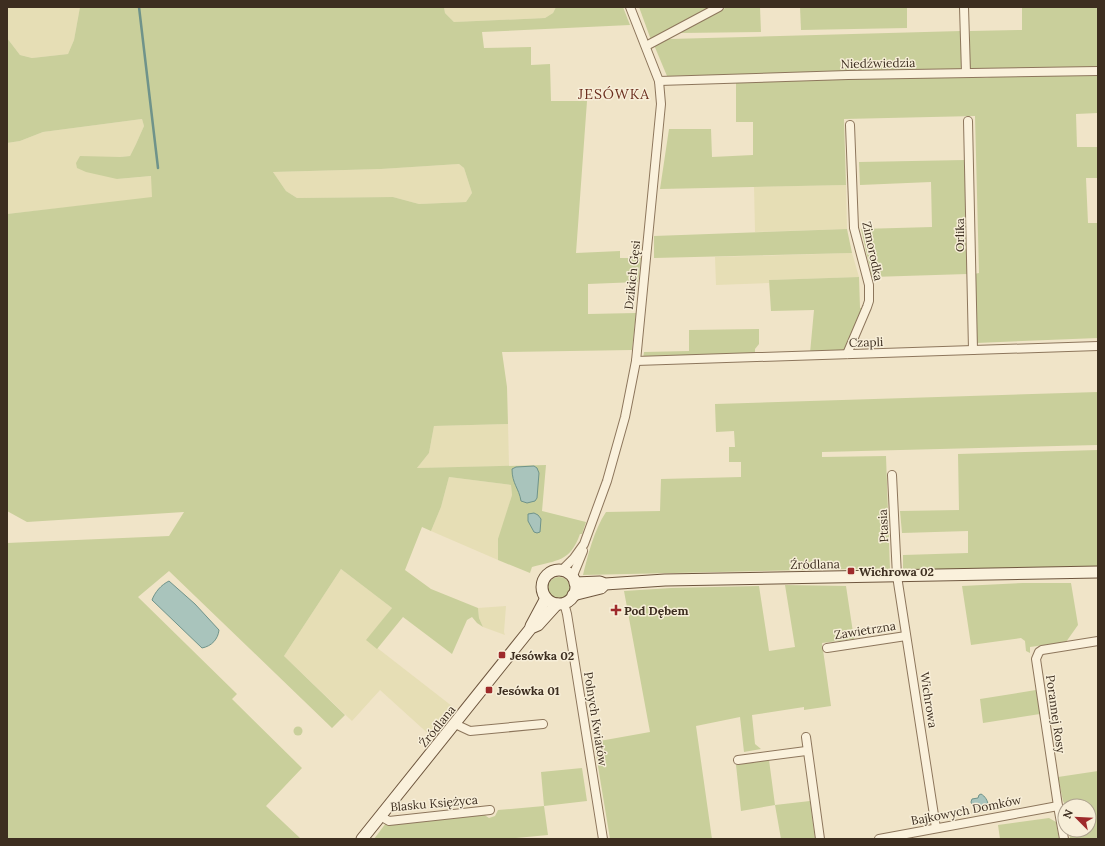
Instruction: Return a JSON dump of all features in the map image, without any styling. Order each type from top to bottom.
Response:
[{"type":"main road","points":[[561,571],[568,573],[573,580],[575,591],[574,595],[568,601],[560,604],[551,602],[546,598],[542,588],[544,579],[551,573],[561,571]]},
{"type":"main road","name":"Źródlana","points":[[573,580],[600,582],[605,584],[665,580],[1098,572]]},
{"type":"main road","name":"Źródlana","points":[[574,595],[600,588],[605,584]]},
{"type":"main road","name":"Źródlana","points":[[532,628],[532,623],[546,598]]},
{"type":"main road","name":"Źródlana","points":[[362,839],[532,628],[538,625],[560,604]]},
{"type":"street","name":"Dzikich Gęsi","points":[[573,580],[583,553],[584,544],[607,481],[625,417],[636,361],[660,126],[661,104],[659,81],[630,7]]},
{"type":"street","points":[[646,46],[720,7]]},
{"type":"street","points":[[964,7],[966,74]]},
{"type":"street","name":"Niedźwiedzia","points":[[659,81],[1098,71]]},
{"type":"street","name":"Orlika","points":[[968,121],[972,350]]},
{"type":"street","name":"Zimorodka","points":[[847,354],[868,307],[869,295],[869,285],[854,228],[850,125]]},
{"type":"street","name":"Czapli","points":[[636,361],[1098,346]]},
{"type":"street","name":"Ptasia","points":[[892,475],[897,576]]},
{"type":"street","name":"Dzikich Gęsi","points":[[561,571],[574,558],[584,544]]},
{"type":"street","name":"Wichrowa","points":[[897,576],[936,828]]},
{"type":"street","name":"Polnych Kwiatów","points":[[560,604],[567,614],[603,839]]},
{"type":"street","name":"Zawietrzna","points":[[827,648],[906,636]]},
{"type":"street","name":"Porannej Rosy","points":[[1057,799],[1036,659],[1042,650],[1098,641]]},
{"type":"street","points":[[455,724],[470,731],[543,724]]},
{"type":"street","points":[[806,738],[806,751],[820,839]]},
{"type":"street","points":[[738,760],[806,751]]},
{"type":"street","name":"Bajkowych Domków","points":[[879,839],[1057,806]]},
{"type":"street","name":"Blasku Księżyca","points":[[380,816],[389,821],[490,810]]},
{"type":"shaded area","points":[[7,7],[80,7],[74,40],[68,54],[32,58],[20,55],[7,38]]},
{"type":"shaded area","points":[[444,7],[556,7],[553,13],[545,18],[454,22],[445,13]]},
{"type":"shaded area","points":[[142,119],[144,126],[130,156],[120,157],[117,179],[152,176],[152,198],[7,214],[7,143],[20,141],[43,132]]},
{"type":"shaded area","points":[[459,164],[464,168],[472,193],[466,202],[419,204],[393,197],[297,198],[286,191],[273,172],[381,169]]},
{"type":"shaded area","points":[[846,185],[847,229],[755,232],[754,187]]},
{"type":"shaded area","points":[[852,253],[859,277],[769,280],[769,283],[716,285],[715,257]]},
{"type":"shaded area","points":[[508,424],[509,466],[417,468],[429,453],[434,426]]},
{"type":"shaded area","points":[[449,477],[511,485],[512,495],[499,539],[498,560],[431,531],[441,507]]},
{"type":"shaded area","points":[[341,569],[392,608],[367,640],[457,710],[433,738],[380,690],[352,721],[284,656]]},
{"type":"shaded area","points":[[506,606],[505,635],[483,627],[479,618],[478,608]]},
{"type":"green space","points":[[80,7],[444,7],[445,13],[454,22],[545,18],[553,13],[556,7],[623,7],[630,25],[482,32],[484,48],[531,47],[531,65],[550,64],[551,101],[587,101],[576,253],[620,251],[620,258],[641,258],[638,282],[588,284],[588,314],[636,313],[632,350],[502,352],[507,387],[508,424],[434,426],[429,453],[417,468],[546,465],[542,511],[586,522],[582,534],[580,534],[572,550],[567,555],[556,561],[532,567],[530,573],[498,560],[498,539],[512,495],[511,485],[449,477],[441,507],[431,531],[422,527],[405,570],[431,589],[478,608],[479,618],[483,627],[472,617],[467,620],[452,654],[403,617],[377,649],[366,640],[392,608],[341,569],[284,656],[345,715],[332,728],[169,571],[138,597],[237,694],[232,699],[302,768],[266,806],[301,839],[7,839],[7,543],[169,536],[184,512],[27,522],[7,511],[7,214],[152,197],[151,176],[117,179],[86,172],[77,168],[76,163],[80,156],[130,156],[144,126],[142,119],[43,132],[20,141],[7,143],[7,38],[20,55],[32,58],[68,54],[74,40]],"holes":[[[459,164],[464,168],[472,193],[466,202],[419,204],[393,197],[297,198],[286,191],[273,172],[381,169]]]},
{"type":"green space","points":[[639,7],[713,7],[651,40]]},
{"type":"green space","points":[[727,7],[760,7],[761,32],[680,33]]},
{"type":"green space","points":[[800,7],[907,7],[907,28],[801,30]]},
{"type":"green space","points":[[1022,7],[1098,7],[1098,68],[969,70],[968,52],[970,51],[970,31],[1022,30]]},
{"type":"green space","points":[[961,31],[961,67],[960,70],[957,71],[667,76],[654,45],[669,39]]},
{"type":"green space","points":[[1098,73],[1098,113],[1076,114],[1077,147],[1098,147],[1098,178],[1086,178],[1088,223],[1098,223],[1098,338],[976,343],[974,274],[979,273],[975,116],[844,119],[846,185],[660,189],[669,129],[711,129],[712,157],[753,155],[753,122],[736,122],[736,82],[957,76],[987,78],[998,75]]},
{"type":"green space","points":[[965,160],[967,274],[872,277],[861,229],[932,227],[931,182],[860,185],[859,162]]},
{"type":"green space","points":[[847,229],[852,253],[654,258],[654,236]]},
{"type":"green space","points":[[859,277],[860,308],[862,308],[846,350],[842,352],[810,353],[814,310],[771,311],[769,280]]},
{"type":"green space","points":[[759,329],[759,344],[755,349],[755,354],[643,358],[644,352],[689,351],[689,330]]},
{"type":"green space","points":[[1098,392],[1098,445],[822,452],[822,457],[886,456],[890,570],[850,569],[583,575],[589,551],[606,512],[660,511],[661,479],[741,477],[741,462],[729,462],[729,447],[735,447],[734,431],[716,432],[715,404]]},
{"type":"green space","points":[[1098,450],[1098,566],[903,570],[903,555],[968,553],[968,531],[902,533],[900,511],[959,510],[958,454]]},
{"type":"green space","points":[[559,577],[567,580],[570,588],[567,596],[559,599],[551,596],[548,588],[551,580]]},
{"type":"green space","points":[[1023,583],[1071,583],[1078,625],[1066,642],[1030,647],[1030,653],[1026,651],[1025,641],[1021,638],[971,645],[962,586]]},
{"type":"green space","points":[[785,585],[846,586],[854,639],[822,643],[831,706],[804,710],[804,707],[752,715],[755,744],[761,749],[744,752],[740,717],[696,726],[712,839],[610,839],[594,742],[650,732],[624,591],[671,588],[759,586],[769,651],[795,647]]},
{"type":"green space","points":[[1036,690],[1040,714],[983,723],[980,699]]},
{"type":"green space","points":[[298,726],[303,731],[298,736],[293,731]]},
{"type":"green space","points":[[769,760],[775,805],[741,811],[736,765]]},
{"type":"green space","points":[[582,768],[587,801],[544,806],[541,772]]},
{"type":"green space","points":[[1098,771],[1098,839],[1070,839],[1097,838],[1097,798],[1062,798],[1058,777]]},
{"type":"green space","points":[[810,801],[815,839],[781,839],[775,805]]},
{"type":"green space","points":[[544,806],[548,835],[506,839],[374,839],[386,823],[483,814],[489,818],[495,816],[498,810]]},
{"type":"green space","points":[[1049,818],[1056,822],[1057,838],[1059,839],[1000,839],[998,825]]},
{"type":"water","points":[[534,466],[537,468],[539,473],[537,498],[535,501],[527,503],[521,501],[513,478],[512,469],[516,467]]},
{"type":"water","points":[[534,513],[541,519],[540,532],[537,533],[534,532],[528,521],[528,514]]},
{"type":"water","points":[[169,581],[195,604],[219,630],[216,639],[209,646],[202,648],[152,600],[159,589]]},
{"type":"water","points":[[981,794],[986,799],[988,805],[984,807],[972,805],[972,799],[978,798]]},
{"type":"waterway","points":[[139,7],[158,168]]},
{"type":"place","name":"Wichrowa 02","points":[[851,571]]},
{"type":"place","name":"Pod Dębem","points":[[616,610]]},
{"type":"place","name":"Jesówka 02","points":[[502,655]]},
{"type":"place","name":"Jesówka 01","points":[[489,690]]},
{"type":"district","name":"JESÓWKA","points":[[614,94]]}]
